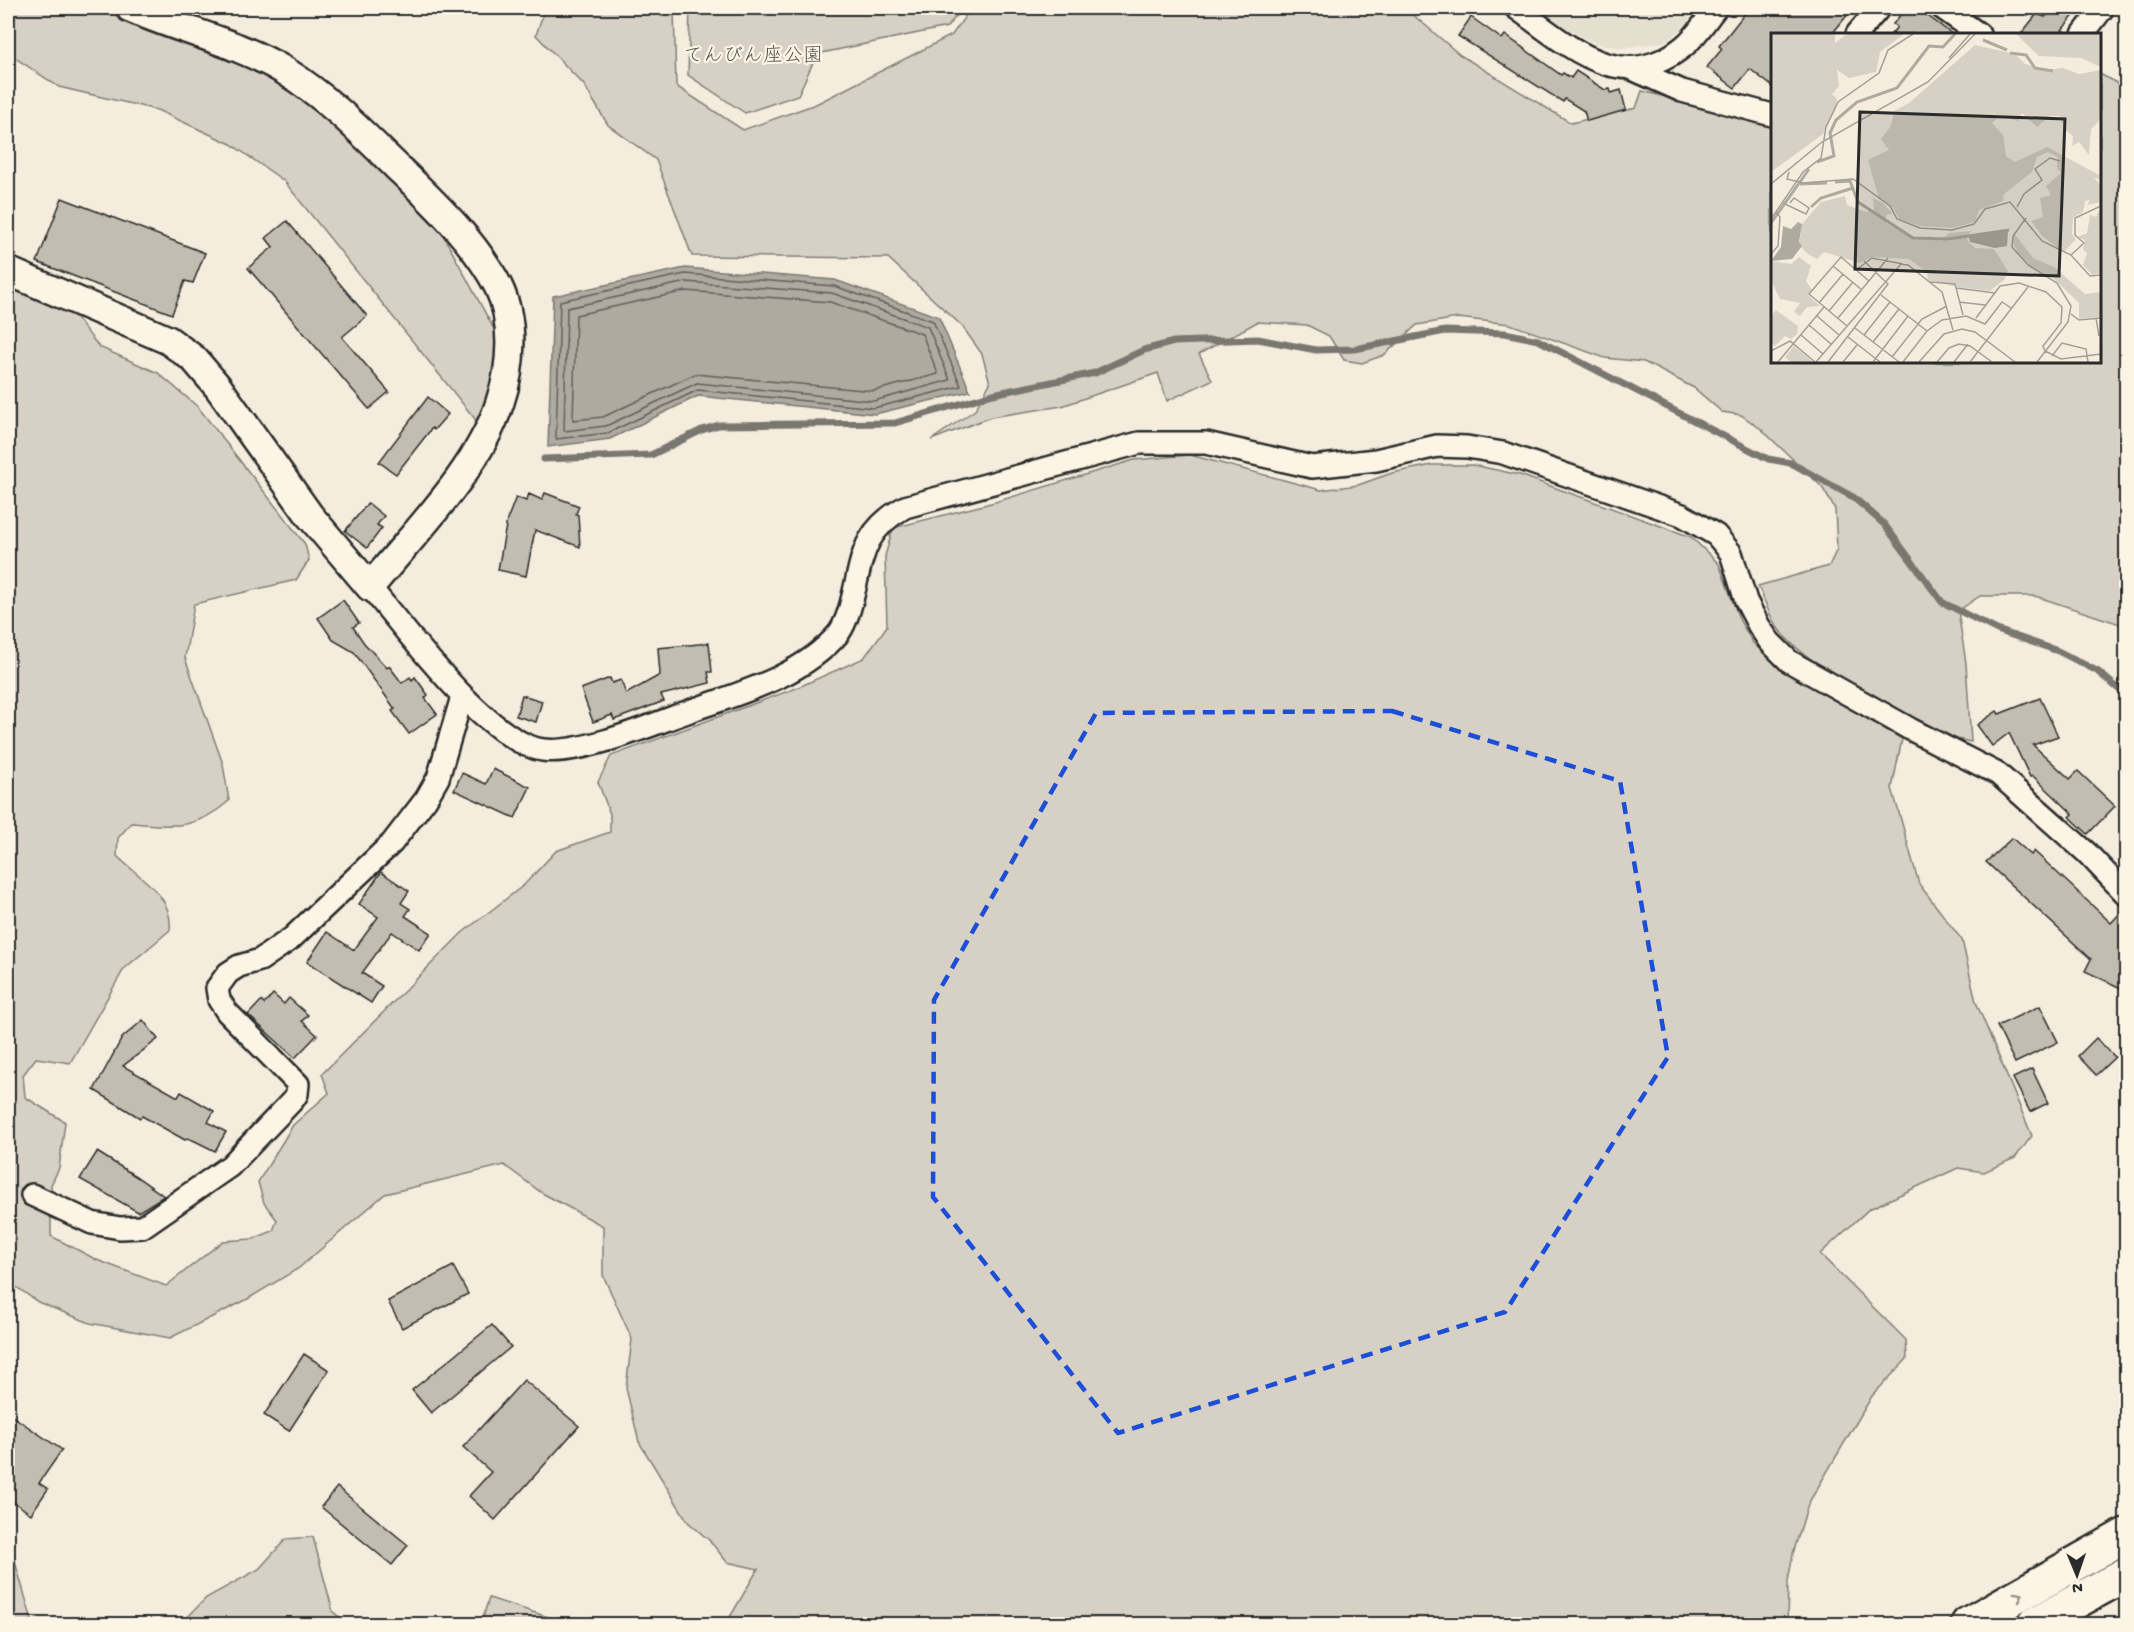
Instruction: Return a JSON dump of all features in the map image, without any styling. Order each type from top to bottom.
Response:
[{"type":"highway","points":[[1968,1624],[2127,1535]]},
{"type":"highway","points":[[2035,1624],[2127,1574]]},
{"type":"street","points":[[130,8],[226,44],[284,70],[331,102],[432,201],[475,251],[499,287],[507,315],[510,346],[500,403],[484,440],[459,477],[370,587]]},
{"type":"street","points":[[1516,8],[1580,54],[1608,66],[1630,68],[1655,64],[1684,46],[1716,8]]},
{"type":"street","points":[[1858,33],[1879,8]]},
{"type":"street","points":[[1942,8],[1978,33]]},
{"type":"street","points":[[2084,33],[2103,8]]},
{"type":"street","points":[[1630,68],[1682,91],[1771,114]]},
{"type":"street","points":[[8,271],[168,340],[194,359],[218,387],[310,516],[462,697],[509,734],[528,745],[543,750],[566,749],[615,737],[727,698],[797,668],[839,632],[850,609],[869,538],[884,519],[905,507],[1139,443],[1206,443],[1312,467],[1376,460],[1437,446],[1467,447],[1503,453],[1682,515],[1716,535],[1731,553],[1746,601],[1760,626],[1769,641],[1789,661],[1910,729],[1998,774],[2087,853],[2127,894]]},
{"type":"street","points":[[33,1195],[92,1223],[120,1228],[142,1227],[230,1166],[293,1100],[297,1094],[298,1084],[227,1012],[219,1000],[217,988],[234,970],[260,960],[292,938],[392,843],[426,799],[438,778],[462,697]]},
{"type":"highlighted area","points":[[1392,711],[1620,781],[1668,1057],[1505,1312],[1118,1433],[933,1197],[934,1000],[1096,713]]},
{"type":"shaded area","points":[[1538,8],[1698,8],[1681,30],[1664,42],[1620,48],[1595,43],[1572,32]]},
{"type":"green space","points":[[8,8],[119,8],[254,55],[428,207],[502,344],[487,434],[284,181],[231,144],[157,110],[59,87],[8,53]]},
{"type":"green space","points":[[545,8],[674,8],[676,86],[743,130],[816,104],[952,35],[971,8],[1405,8],[1460,55],[1571,123],[1636,108],[1642,91],[1749,118],[1771,120],[1771,363],[2101,363],[2101,75],[2126,88],[2126,626],[2035,596],[1980,596],[1958,611],[1966,663],[1971,742],[1957,739],[1912,717],[1832,673],[1788,640],[1770,615],[1758,586],[1829,566],[1837,549],[1835,509],[1822,487],[1761,429],[1741,415],[1722,412],[1694,388],[1644,362],[1605,358],[1510,324],[1458,318],[1417,325],[1384,355],[1362,363],[1344,360],[1329,336],[1307,325],[1257,322],[1199,354],[1212,380],[1167,401],[1158,373],[1062,406],[991,417],[931,440],[975,410],[990,383],[982,354],[962,326],[888,258],[692,256],[656,160],[608,125],[584,85],[536,35]]},
{"type":"green space","name":"てんびん座公園","points":[[690,8],[963,8],[947,27],[817,54],[798,95],[745,113],[688,75]]},
{"type":"green space","points":[[8,280],[74,315],[99,347],[158,373],[198,407],[305,544],[309,560],[296,580],[194,604],[185,658],[223,764],[229,801],[217,811],[194,822],[172,825],[131,823],[118,838],[117,856],[161,897],[170,917],[170,930],[124,969],[70,1063],[36,1058],[23,1075],[25,1097],[65,1122],[59,1168],[51,1185],[51,1236],[97,1260],[166,1286],[223,1241],[253,1239],[273,1231],[277,1220],[264,1203],[258,1182],[293,1125],[329,1093],[322,1074],[462,933],[524,885],[556,851],[610,832],[610,814],[598,782],[611,756],[794,689],[864,658],[887,626],[885,556],[893,528],[995,502],[1134,460],[1190,455],[1321,490],[1358,485],[1392,473],[1432,465],[1473,465],[1520,475],[1691,537],[1719,564],[1740,621],[1753,643],[1779,668],[1902,739],[1892,788],[1919,884],[1962,940],[1976,1002],[2032,1136],[2015,1158],[1984,1172],[1958,1168],[1869,1209],[1820,1254],[1906,1340],[1907,1359],[1872,1396],[1808,1504],[1793,1554],[1788,1581],[1787,1624],[726,1624],[758,1569],[727,1562],[710,1541],[688,1522],[639,1442],[626,1388],[632,1339],[603,1275],[603,1226],[542,1193],[504,1165],[385,1194],[299,1268],[246,1300],[170,1338],[90,1323],[38,1302],[8,1281]]},
{"type":"green space","points":[[8,1537],[33,1624],[8,1624]]},
{"type":"green space","points":[[313,1537],[333,1612],[349,1624],[181,1624],[206,1598],[259,1569],[286,1539]]},
{"type":"green space","points":[[489,1598],[570,1624],[481,1624]]},
{"type":"water","points":[[685,268],[835,280],[939,317],[970,391],[875,414],[698,396],[610,439],[548,447],[553,296]]},
{"type":"building","points":[[1749,8],[1853,8],[1833,33],[1771,33],[1771,85],[1750,69],[1735,88],[1707,67],[1722,49],[1719,46]]},
{"type":"building","points":[[1906,8],[1917,8],[1951,33],[1892,33],[1897,27],[1893,24]]},
{"type":"building","points":[[2053,8],[2080,8],[2062,30],[2067,33],[2022,33],[2037,14],[2045,17]]},
{"type":"building","points":[[1471,17],[1502,39],[1505,35],[1561,75],[1563,73],[1571,78],[1576,71],[1605,90],[1610,89],[1611,93],[1621,90],[1626,110],[1587,121],[1584,111],[1565,99],[1563,102],[1458,36]]},
{"type":"building","points":[[62,198],[205,253],[193,283],[185,281],[172,314],[37,262]]},
{"type":"building","points":[[287,221],[367,316],[342,337],[389,392],[369,409],[248,268],[273,247],[266,238]]},
{"type":"building","points":[[428,397],[448,414],[434,430],[432,428],[396,474],[379,462]]},
{"type":"building","points":[[545,493],[579,506],[576,514],[578,515],[580,547],[535,530],[526,576],[498,570],[507,520],[516,497],[526,501],[529,494],[542,500]]},
{"type":"building","points":[[368,503],[384,516],[377,525],[382,528],[367,548],[345,531]]},
{"type":"building","points":[[343,600],[359,623],[353,627],[364,643],[387,668],[389,666],[402,683],[410,677],[412,680],[415,677],[428,695],[425,698],[437,714],[409,734],[392,711],[395,709],[354,652],[333,640],[318,618]]},
{"type":"building","points":[[709,643],[712,672],[708,672],[710,683],[661,695],[664,701],[614,720],[612,715],[593,722],[581,689],[610,678],[612,683],[621,680],[626,694],[660,675],[658,648]]},
{"type":"building","points":[[522,695],[542,701],[536,722],[516,716]]},
{"type":"building","points":[[2040,698],[2058,736],[2033,745],[2070,779],[2078,771],[2115,806],[2088,834],[2070,817],[2073,814],[2033,776],[2030,777],[2009,733],[1992,746],[1977,725],[1997,711],[1999,714]]},
{"type":"building","points":[[493,769],[530,787],[515,818],[454,790],[462,773],[486,784]]},
{"type":"building","points":[[2012,838],[2031,855],[2034,851],[2111,923],[2127,906],[2127,991],[2085,971],[2091,959],[1986,862]]},
{"type":"building","points":[[381,872],[409,891],[401,903],[410,909],[405,916],[431,933],[419,950],[392,932],[362,973],[382,986],[371,1003],[307,962],[327,932],[354,950],[378,917],[359,904]]},
{"type":"building","points":[[273,994],[284,1004],[289,998],[308,1015],[302,1021],[317,1035],[295,1058],[248,1015],[261,1001],[264,1004]]},
{"type":"building","points":[[2040,1006],[2058,1042],[2015,1063],[1997,1026]]},
{"type":"building","points":[[143,1020],[158,1039],[123,1066],[178,1097],[181,1092],[214,1111],[208,1122],[226,1132],[215,1151],[187,1138],[185,1140],[142,1116],[140,1118],[94,1090],[122,1038]]},
{"type":"building","points":[[2096,1038],[2115,1057],[2096,1075],[2078,1056]]},
{"type":"building","points":[[2032,1069],[2048,1103],[2030,1112],[2013,1078]]},
{"type":"building","points":[[97,1152],[164,1196],[138,1212],[80,1179]]},
{"type":"building","points":[[453,1266],[468,1294],[402,1328],[388,1301]]},
{"type":"building","points":[[492,1325],[511,1347],[431,1413],[412,1390]]},
{"type":"building","points":[[304,1354],[329,1370],[289,1431],[264,1415]]},
{"type":"building","points":[[524,1380],[579,1426],[495,1520],[469,1496],[491,1472],[463,1447]]},
{"type":"building","points":[[8,1413],[62,1450],[39,1483],[48,1489],[31,1514],[8,1498]]},
{"type":"building","points":[[337,1487],[408,1545],[392,1565],[321,1507]]},
{"type":"waterway","points":[[544,459],[651,455],[702,430],[719,425],[895,423],[993,394],[1095,373],[1144,350],[1174,342],[1258,339],[1316,350],[1355,349],[1445,331],[1505,333],[1538,340],[1768,459],[1791,463],[1853,497],[1884,524],[1942,602],[1997,630],[2058,651],[2097,671],[2126,695]]}]
